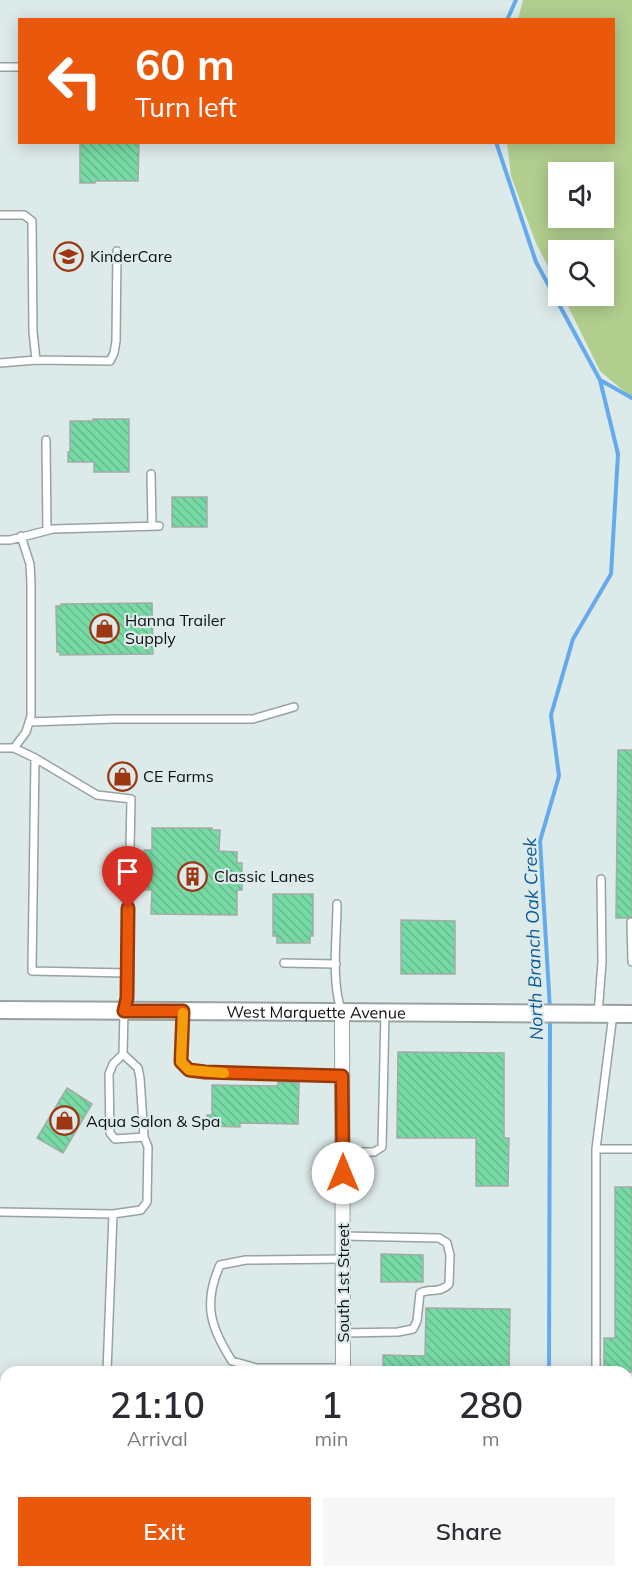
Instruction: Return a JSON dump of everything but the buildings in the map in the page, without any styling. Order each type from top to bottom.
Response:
[{"type":"street","name":"West Marquette Avenue","points":[[0,1010],[632,1014]]},
{"type":"street","name":"South 1st Street","points":[[342,1013],[344,1366]]},
{"type":"lane","points":[[0,67],[18,67]]},
{"type":"lane","points":[[0,215],[24,215],[32,221],[33,332],[36,360]]},
{"type":"lane","points":[[0,363],[36,360],[103,363],[110,361],[116,341],[117,251]]},
{"type":"lane","points":[[46,440],[47,530]]},
{"type":"lane","points":[[0,540],[47,530],[156,526],[151,474]]},
{"type":"lane","points":[[14,748],[26,732],[31,716],[30,564],[21,536]]},
{"type":"lane","points":[[29,722],[114,719],[253,719],[294,708]]},
{"type":"lane","points":[[0,748],[14,748],[35,758],[96,795],[130,799],[127,998],[124,1011],[123,1054],[113,1064],[108,1074],[110,1133],[115,1139],[144,1137]]},
{"type":"lane","points":[[35,758],[32,971],[127,973]]},
{"type":"lane","points":[[596,1366],[596,1149],[606,1014],[602,962],[602,879]]},
{"type":"lane","points":[[337,904],[336,964],[338,1000],[342,1013]]},
{"type":"lane","points":[[631,922],[632,962]]},
{"type":"lane","points":[[284,963],[336,964]]},
{"type":"lane","points":[[183,1011],[181,1062],[189,1070],[342,1076]]},
{"type":"lane","points":[[343,1152],[374,1152],[382,1147],[385,1013]]},
{"type":"lane","points":[[0,1212],[113,1214],[141,1210],[147,1202],[148,1147],[144,1137],[138,1068],[123,1054]]},
{"type":"lane","points":[[596,1149],[632,1149]]},
{"type":"lane","points":[[107,1366],[113,1214]]},
{"type":"lane","points":[[343,1236],[440,1238],[447,1243],[450,1255],[449,1284],[442,1290],[420,1293],[417,1321],[413,1329],[398,1332],[344,1333]]},
{"type":"lane","points":[[249,1366],[232,1361],[218,1340],[210,1307],[212,1283],[220,1265],[246,1260],[344,1259]]},
{"type":"green space","points":[[523,0],[632,0],[632,398],[600,371],[568,306],[614,306],[614,240],[548,240],[548,266],[536,243],[511,176],[507,144],[615,144],[615,18],[518,18]]},
{"type":"waterway","name":"North Branch Oak Creek","points":[[508,18],[516,0]]},
{"type":"waterway","name":"North Branch Oak Creek","points":[[497,144],[536,262],[600,380],[618,454],[611,574],[573,639],[551,715],[559,776],[540,841],[550,1009]]},
{"type":"waterway","name":"North Branch Oak Creek","points":[[600,380],[632,398]]},
{"type":"waterway","name":"North Branch Oak Creek","points":[[549,1366],[550,1019]]},
{"type":"slow traffic","points":[[183,1013],[181,1062],[189,1070],[224,1073]]},
{"type":"place","name":"KinderCare","points":[[69,256]]},
{"type":"place","name":"Hanna Trailer Supply","points":[[104,629]]},
{"type":"place","name":"CE Farms","points":[[122,776]]},
{"type":"place","name":"Classic Lanes","points":[[193,876]]},
{"type":"place","name":"Aqua Salon & Spa","points":[[65,1121]]},
{"type":"route","points":[[128,908],[127,998],[124,1011],[183,1011],[181,1062],[189,1070],[342,1076],[343,1173]]}]
